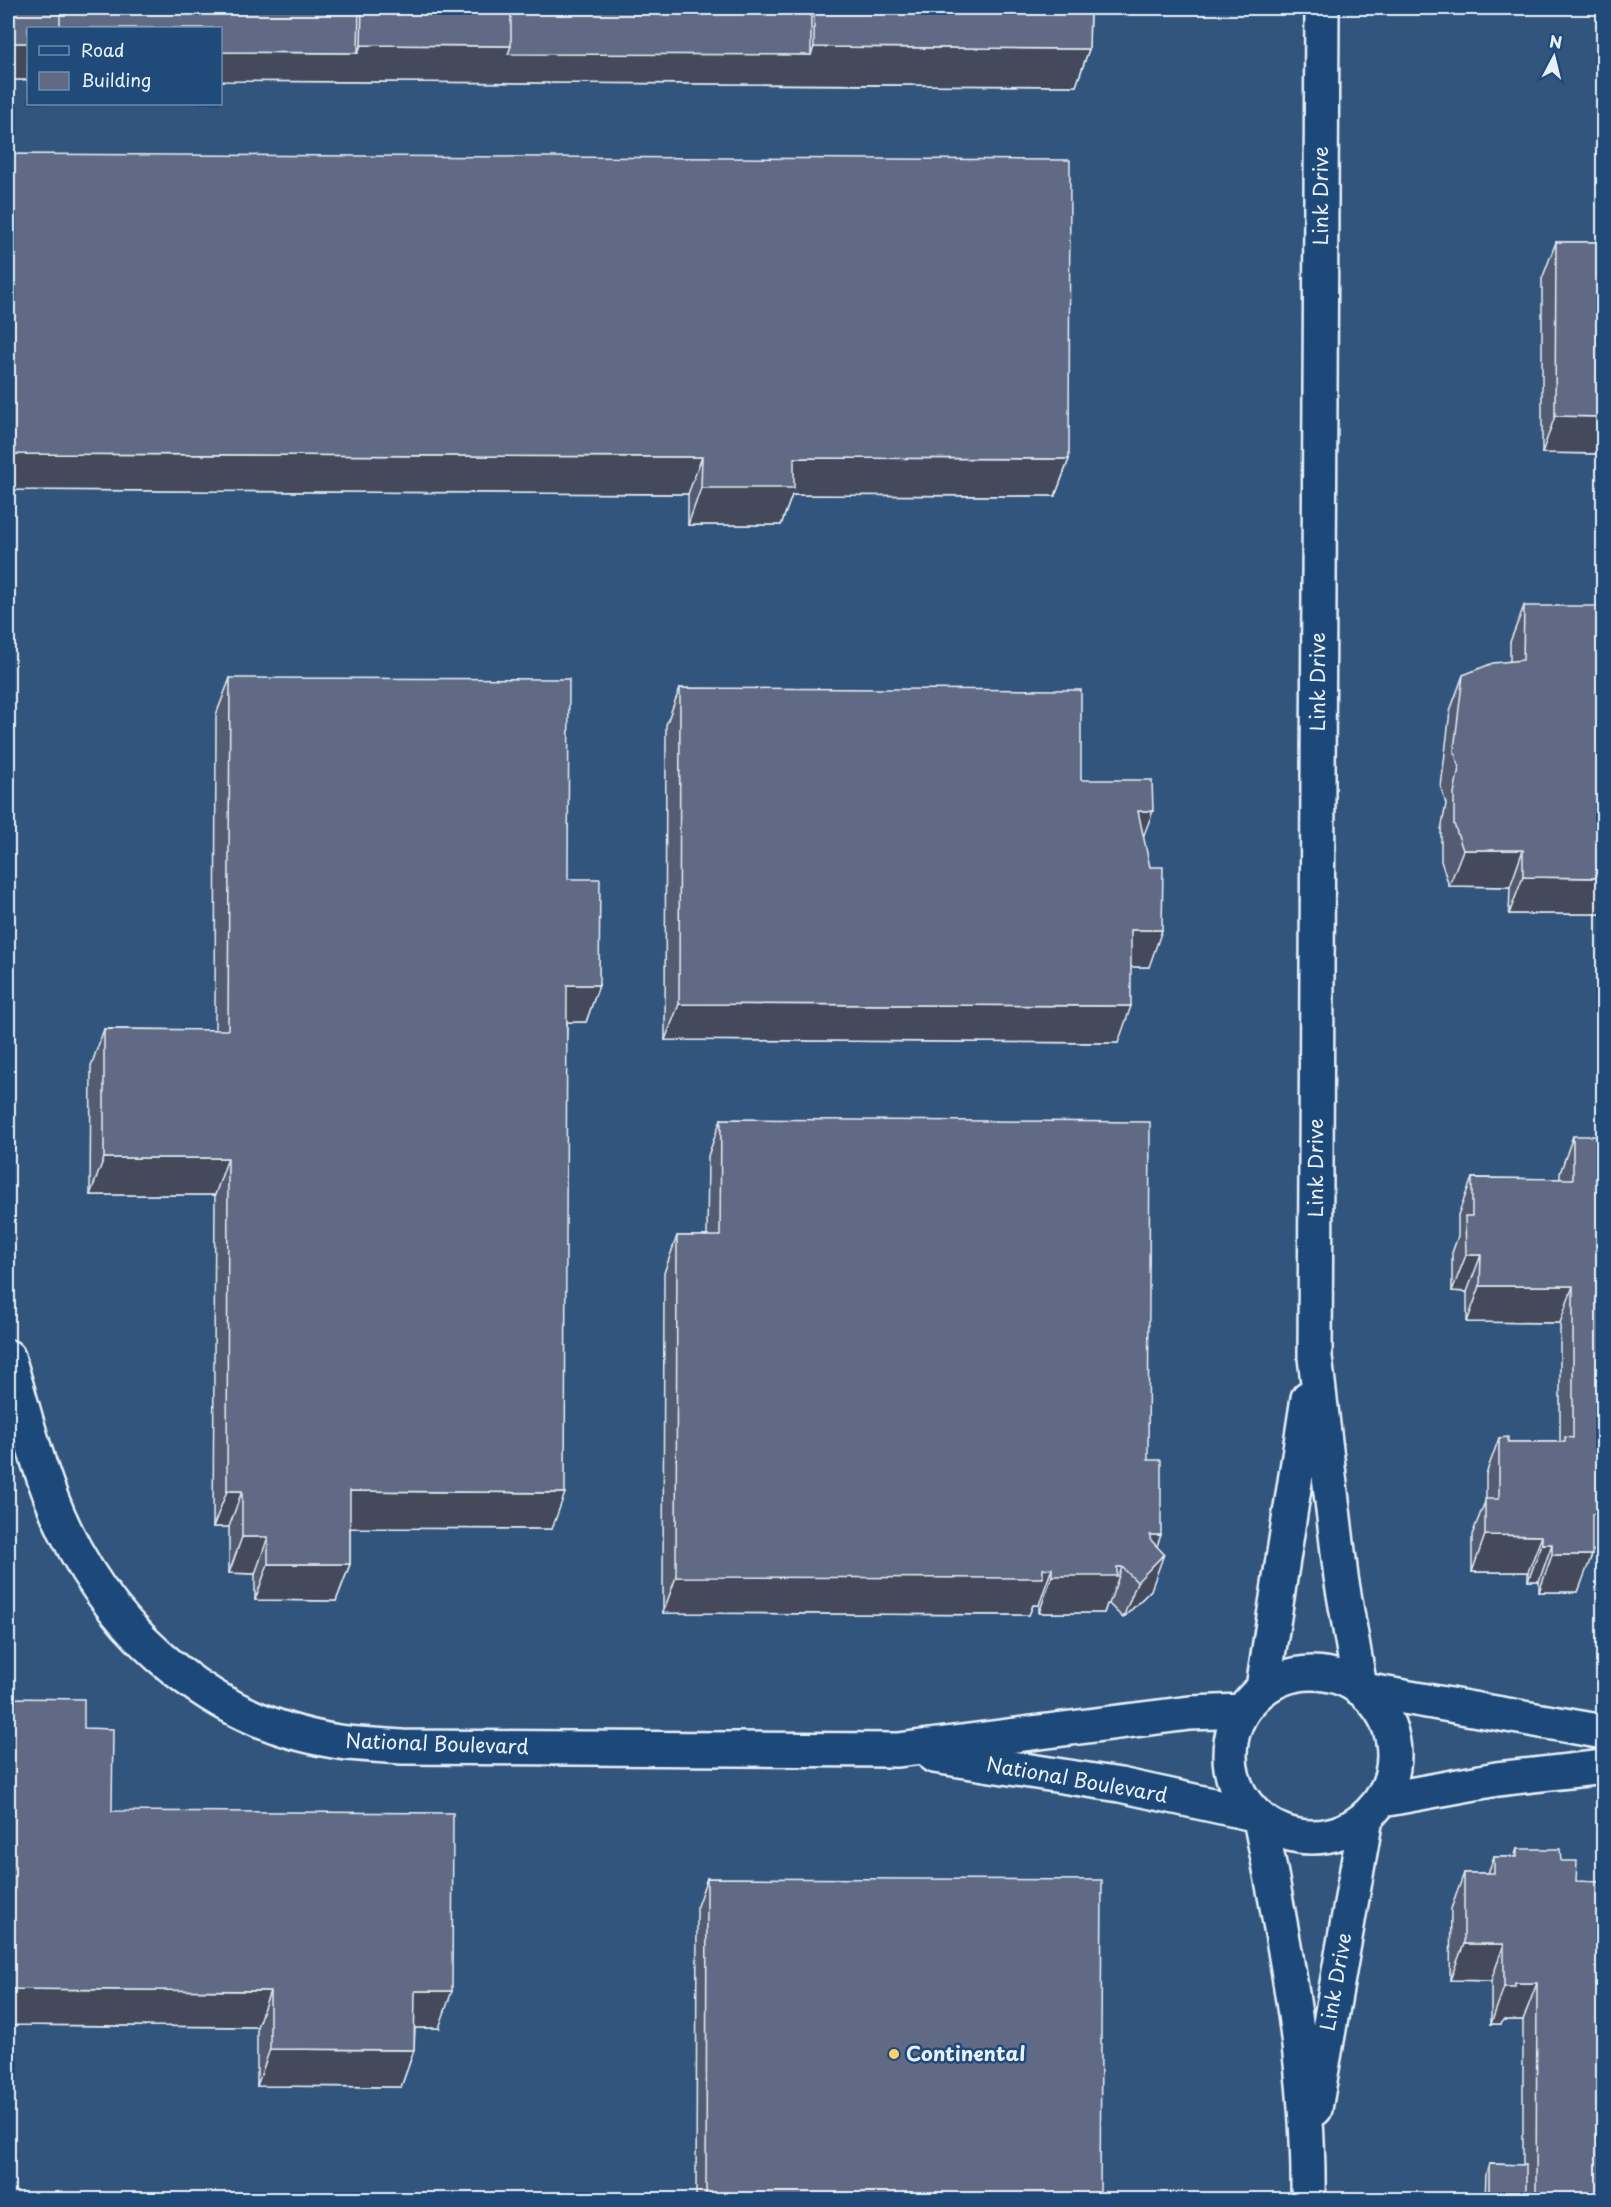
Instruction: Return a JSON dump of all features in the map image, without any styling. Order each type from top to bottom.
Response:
[{"type":"street","name":"Link Drive","points":[[1322,8],[1315,1358],[1341,1577],[1362,1689]]},
{"type":"street","name":"National Boulevard","points":[[8,1356],[64,1528],[84,1567],[106,1600],[139,1639],[170,1667],[210,1695],[253,1717],[296,1732],[339,1742],[402,1747],[898,1750],[1190,1713],[1253,1699]]},
{"type":"street","name":"Link Drive","points":[[1253,1699],[1315,1358]]},
{"type":"street","points":[[1604,1732],[1362,1689],[1337,1676],[1311,1672],[1286,1676],[1253,1699],[1231,1736],[1230,1765],[1238,1792],[1257,1817],[1285,1833],[1314,1837],[1341,1832],[1374,1809],[1497,1779],[1604,1767]]},
{"type":"street","points":[[1362,1689],[1381,1708],[1388,1722],[1396,1754],[1392,1778],[1374,1809]]},
{"type":"street","name":"National Boulevard","points":[[898,1750],[1120,1785],[1257,1817]]},
{"type":"street","name":"Link Drive","points":[[1309,2146],[1374,1809]]},
{"type":"street","name":"Link Drive","points":[[1257,1817],[1284,1938],[1309,2146],[1308,2199]]},
{"type":"shaded area","points":[[8,8],[1603,8],[1603,2199],[8,2199]]},
{"type":"building","points":[[8,8],[60,8],[60,27],[27,27],[27,43],[8,43]]},
{"type":"building","points":[[60,8],[359,8],[358,53],[222,52],[222,27],[60,27]]},
{"type":"building","points":[[362,8],[511,8],[511,46],[361,45]]},
{"type":"building","points":[[511,8],[811,8],[811,55],[508,54],[511,46]]},
{"type":"building","points":[[814,8],[1090,8],[1089,49],[814,47]]},
{"type":"building","points":[[8,154],[1070,160],[1069,459],[794,458],[794,488],[701,488],[702,457],[8,454]]},
{"type":"building","points":[[1556,242],[1604,242],[1604,417],[1555,416]]},
{"type":"building","points":[[1524,606],[1604,606],[1604,878],[1523,877],[1523,850],[1463,850],[1454,824],[1454,793],[1459,768],[1454,750],[1463,675],[1493,663],[1523,660]]},
{"type":"building","points":[[230,678],[569,679],[568,879],[600,879],[599,985],[567,985],[565,1493],[350,1491],[350,1564],[268,1564],[268,1537],[242,1537],[242,1491],[227,1491],[228,1158],[104,1158],[104,1029],[228,1030]]},
{"type":"building","points":[[680,688],[1081,690],[1081,780],[1152,780],[1153,811],[1138,811],[1150,867],[1163,867],[1162,930],[1131,930],[1131,1006],[679,1004]]},
{"type":"building","points":[[721,1119],[1150,1122],[1148,1460],[1161,1460],[1161,1535],[1150,1535],[1150,1539],[1164,1554],[1137,1582],[1122,1567],[1117,1567],[1117,1576],[1052,1576],[1052,1568],[1043,1569],[1043,1578],[676,1577],[677,1236],[720,1236]]},
{"type":"building","points":[[1573,1136],[1604,1136],[1604,1514],[1592,1514],[1592,1555],[1552,1555],[1552,1544],[1542,1544],[1542,1536],[1485,1535],[1485,1499],[1499,1499],[1499,1438],[1508,1437],[1508,1442],[1565,1442],[1565,1437],[1573,1438],[1573,1286],[1480,1286],[1481,1255],[1466,1255],[1465,1216],[1472,1216],[1472,1178],[1573,1179]]},
{"type":"building","points":[[8,1698],[84,1699],[84,1728],[113,1729],[112,1811],[453,1813],[452,1991],[415,1991],[414,2050],[270,2049],[270,1991],[8,1989]]},
{"type":"building","points":[[1517,1849],[1560,1849],[1561,1861],[1577,1861],[1576,1881],[1604,1882],[1604,2199],[1536,2199],[1537,1983],[1515,1983],[1515,1987],[1504,1987],[1504,1944],[1464,1944],[1464,1873],[1494,1873],[1494,1857],[1517,1857]]},
{"type":"building","name":"Continental","points":[[707,1878],[1102,1880],[1100,2199],[706,2199]]},
{"type":"building","points":[[1489,2164],[1526,2165],[1526,2199],[1489,2199]]},
{"type":"place","name":"Continental","points":[[894,2054]]}]
